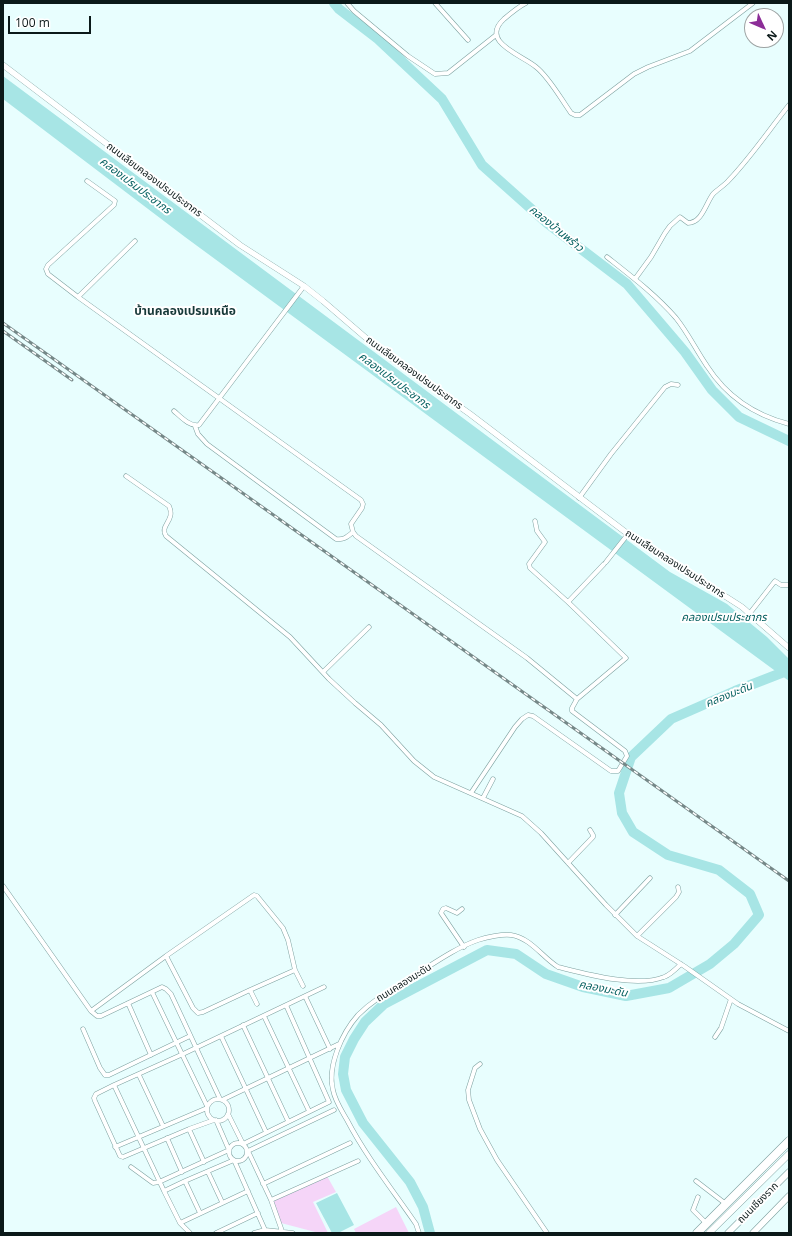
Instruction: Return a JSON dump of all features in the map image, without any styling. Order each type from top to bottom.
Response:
[{"type":"highway","points":[[697,1233],[789,1141]]},
{"type":"main road","points":[[710,1233],[789,1154]]},
{"type":"main road","name":"ถนนเชียงราก","points":[[728,1233],[788,1174]]},
{"type":"main road","name":"ถนนเชียงราก","points":[[752,1233],[789,1196]]},
{"type":"street","points":[[347,3],[354,11],[408,56],[435,74],[448,73],[496,35]]},
{"type":"street","points":[[435,3],[468,40]]},
{"type":"street","points":[[526,3],[496,26],[496,35],[508,49],[536,66],[571,113],[576,115],[580,115],[634,74],[690,51],[753,3]]},
{"type":"street","name":"ถนนเลียบคลองเปรมประชากร","points":[[3,65],[240,245],[304,286],[380,350],[470,414],[627,536],[750,613],[789,648]]},
{"type":"street","points":[[635,279],[651,257],[670,226],[680,217],[688,223],[692,223],[696,220],[704,211],[711,197],[730,180],[789,106]]},
{"type":"street","points":[[87,181],[115,201],[114,205],[48,265],[46,269],[48,274],[361,500],[363,504],[362,508],[351,524],[353,532],[356,536],[532,662],[577,699]]},
{"type":"street","points":[[78,297],[134,241]]},
{"type":"street","points":[[608,257],[635,279],[678,320],[707,367],[728,393],[754,410],[774,420],[789,424]]},
{"type":"street","points":[[195,426],[199,425],[203,421],[304,286]]},
{"type":"street","points":[[579,498],[610,454],[665,387],[671,384],[678,385]]},
{"type":"street","points":[[174,411],[195,426],[198,434],[207,444],[336,539],[342,540],[353,532]]},
{"type":"street","points":[[126,476],[169,506],[172,512],[164,529],[166,536],[290,637],[355,703],[381,725],[425,771],[434,777],[522,816],[541,833],[615,915],[637,936],[731,999],[789,1031]]},
{"type":"street","points":[[471,793],[515,727],[528,714],[611,771],[615,772],[618,770],[628,756],[572,711],[572,705],[577,699],[626,658],[530,568],[529,564],[545,542],[537,531],[535,521]]},
{"type":"street","points":[[568,602],[606,562],[627,536]]},
{"type":"street","points":[[750,613],[775,581],[782,585],[789,585]]},
{"type":"street","points":[[323,672],[369,627]]},
{"type":"street","points":[[483,798],[493,779]]},
{"type":"street","points":[[568,863],[593,837],[590,830]]},
{"type":"street","points":[[615,915],[650,878]]},
{"type":"street","points":[[3,886],[91,1011],[97,1016],[101,1016],[162,987],[166,988],[171,994],[221,1099],[228,1106],[228,1114],[243,1144],[248,1150],[282,1231]]},
{"type":"street","points":[[637,936],[676,897],[679,892],[678,887]]},
{"type":"street","points":[[91,1011],[166,956],[254,895],[257,896],[283,928],[288,940],[295,970],[303,986]]},
{"type":"street","points":[[462,909],[457,912],[446,908],[440,913],[464,947]]},
{"type":"street","name":"ถนนคลองมะดัน","points":[[419,1233],[416,1224],[368,1157],[333,1090],[332,1076],[339,1044],[347,1030],[358,1016],[380,996],[464,947],[479,940],[509,935],[518,936],[526,940],[550,962],[558,967],[594,975],[634,981],[652,980],[664,977],[682,965]]},
{"type":"street","points":[[166,956],[193,1008],[198,1013],[204,1012],[295,970]]},
{"type":"street","points":[[228,1114],[224,1119],[215,1120],[189,1129],[120,1156],[94,1098],[96,1094],[114,1085],[139,1075],[324,987]]},
{"type":"street","points":[[250,990],[257,1004]]},
{"type":"street","points":[[152,992],[207,1107],[209,1116],[215,1120],[229,1150],[230,1157],[234,1160],[265,1230]]},
{"type":"street","points":[[305,996],[330,1049]]},
{"type":"street","points":[[715,1037],[721,1028],[731,999]]},
{"type":"street","points":[[128,1003],[151,1055]]},
{"type":"street","points":[[131,1167],[153,1182],[159,1182],[229,1150],[233,1146],[243,1144],[329,1102],[286,1004]]},
{"type":"street","points":[[264,1016],[310,1111]]},
{"type":"street","points":[[243,1025],[288,1121]]},
{"type":"street","points":[[84,1029],[100,1068],[105,1074],[109,1075],[190,1036]]},
{"type":"street","points":[[221,1036],[266,1132]]},
{"type":"street","points":[[115,1147],[207,1107],[212,1100],[221,1099],[339,1044]]},
{"type":"street","points":[[480,1064],[475,1068],[468,1090],[469,1100],[480,1129],[497,1160],[547,1233]]},
{"type":"street","points":[[139,1075],[162,1126]]},
{"type":"street","points":[[114,1085],[159,1182],[180,1223],[190,1233]]},
{"type":"street","points":[[164,1191],[234,1160],[237,1161],[247,1155],[248,1150],[334,1110]]},
{"type":"street","points":[[189,1129],[204,1162]]},
{"type":"street","points":[[167,1138],[182,1172]]},
{"type":"street","points":[[263,1184],[350,1142]]},
{"type":"street","points":[[270,1200],[358,1161]]},
{"type":"street","points":[[208,1172],[222,1202]]},
{"type":"street","points":[[185,1181],[200,1213]]},
{"type":"street","points":[[696,1181],[726,1204]]},
{"type":"street","points":[[180,1223],[248,1191]]},
{"type":"street","points":[[698,1197],[693,1210],[706,1224]]},
{"type":"street","points":[[216,1233],[258,1213]]},
{"type":"street","points":[[254,1233],[265,1230],[293,1233]]},
{"type":"shaded area","points":[[327,1176],[336,1192],[313,1202],[328,1233],[319,1233],[281,1223],[273,1200]]},
{"type":"shaded area","points":[[396,1207],[409,1233],[356,1233],[354,1229]]},
{"type":"water","name":"คลองเปรมประชากร","points":[[3,76],[670,572],[727,604],[767,637],[789,659],[789,681],[185,237],[3,99]]},
{"type":"water","points":[[337,1193],[354,1225],[338,1233],[332,1233],[316,1203]]},
{"type":"waterway","name":"คลองบ้านพร้าว","points":[[334,3],[339,9],[378,39],[442,99],[482,165],[547,223],[627,284],[685,352],[712,390],[739,417],[789,441]]},
{"type":"waterway","name":"คลองมะดัน","points":[[430,1233],[423,1207],[410,1182],[363,1123],[346,1090],[343,1074],[345,1057],[354,1039],[365,1022],[384,1004],[487,950],[516,954],[546,974],[583,987],[626,996],[669,988],[710,964],[734,944],[759,915],[750,894],[719,870],[668,855],[633,832],[622,813],[619,793],[631,757],[671,719],[735,691],[789,670]]},
{"type":"railway","points":[[3,323],[789,881]]},
{"type":"railway","points":[[3,331],[72,380]]},
{"type":"district","name":"บ้านคลองเปรมเหนือ","points":[[185,312]]}]
